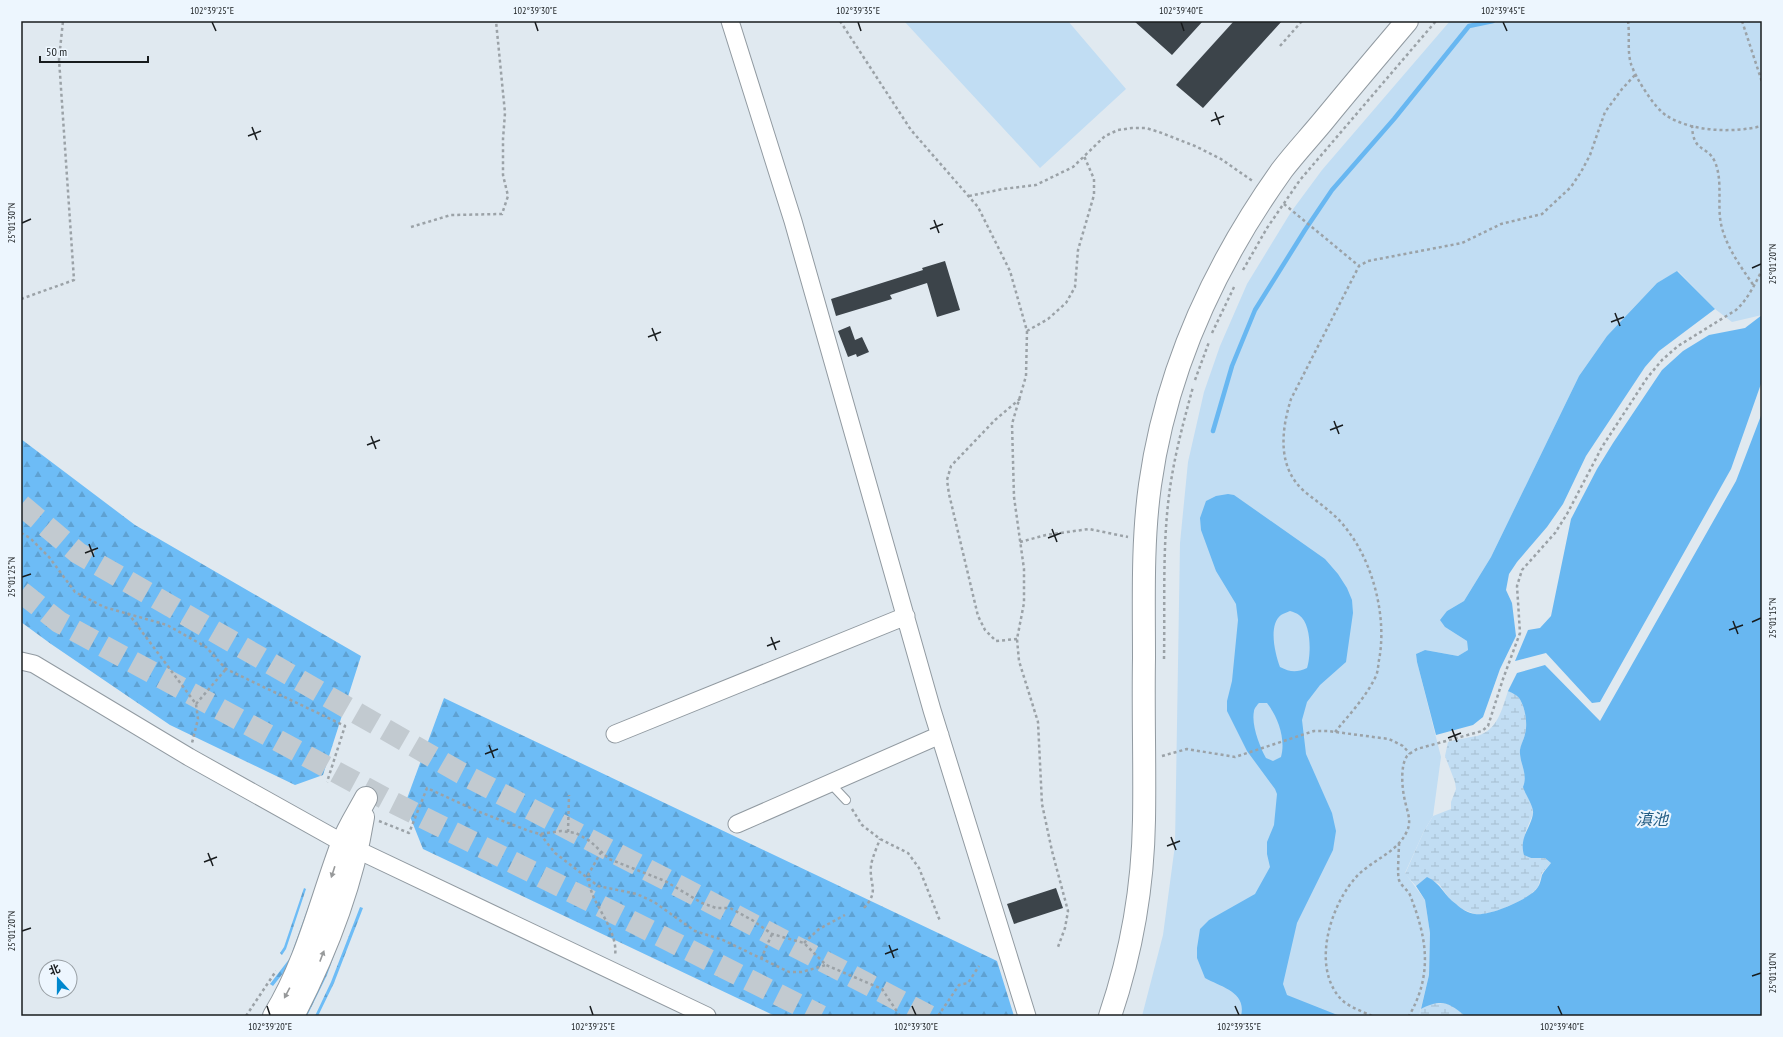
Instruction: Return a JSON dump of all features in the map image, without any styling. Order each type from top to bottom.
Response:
[{"type":"street","points":[[730,21],[794,221],[940,735],[1027,1016]]},
{"type":"street","points":[[1110,1016],[1129,949],[1140,881],[1144,822],[1145,540],[1150,487],[1158,439],[1174,378],[1193,326],[1219,271],[1250,217],[1276,198],[1284,168],[1407,21]]},
{"type":"street","points":[[615,734],[906,616]]},
{"type":"street","points":[[21,661],[34,664],[189,757],[350,846],[707,1016]]},
{"type":"street","points":[[737,824],[940,735]]},
{"type":"street","points":[[274,1016],[306,953],[350,846],[366,798],[363,815]]},
{"type":"street","points":[[293,1016],[321,959],[350,846]]},
{"type":"lane","points":[[830,783],[846,800]]},
{"type":"path","points":[[21,299],[74,280],[59,60],[63,21]]},
{"type":"path","points":[[411,227],[451,215],[502,214],[508,196],[503,175],[505,113],[496,21]]},
{"type":"path","points":[[840,21],[911,130],[978,207],[1010,270],[1027,330],[1026,376],[1021,398],[1012,424],[1014,497],[1024,569],[1024,603],[1016,639],[1019,661],[1038,722],[1042,804],[1068,911],[1065,928],[1058,947]]},
{"type":"path","points":[[1280,46],[1302,21]]},
{"type":"path","points":[[1241,274],[1267,228],[1276,198],[1300,180],[1436,21]]},
{"type":"path","points":[[1628,21],[1630,61],[1635,75],[1665,115],[1677,121],[1719,131],[1762,126]]},
{"type":"path","points":[[1742,21],[1762,82]]},
{"type":"path","points":[[1335,732],[1361,700],[1376,677],[1382,647],[1381,615],[1374,585],[1360,551],[1348,530],[1328,510],[1304,491],[1292,476],[1285,457],[1282,441],[1291,399],[1359,266],[1368,261],[1462,243],[1501,224],[1542,214],[1570,187],[1581,172],[1590,155],[1605,112],[1622,89],[1635,75]]},
{"type":"path","points":[[1692,125],[1693,137],[1696,143],[1715,162],[1718,175],[1721,223],[1726,240],[1754,286]]},
{"type":"path","points":[[969,196],[1003,189],[1036,185],[1073,167],[1105,136],[1118,130],[1146,128],[1196,146],[1221,158],[1306,221],[1359,266]]},
{"type":"path","points":[[1027,330],[1048,319],[1066,302],[1075,287],[1078,250],[1094,195],[1094,179],[1084,156]]},
{"type":"path","points":[[1372,1016],[1347,1004],[1340,998],[1328,974],[1325,947],[1338,906],[1349,886],[1370,865],[1396,847],[1408,830],[1409,822],[1404,799],[1404,762],[1410,754],[1417,749],[1482,731],[1488,726],[1503,679],[1520,634],[1517,586],[1522,570],[1559,526],[1602,447],[1635,396],[1662,360],[1678,346],[1736,310],[1754,286],[1762,270]]},
{"type":"path","points":[[1212,334],[1237,280]]},
{"type":"path","points":[[1164,661],[1166,541],[1170,489],[1178,443],[1190,399],[1209,341]]},
{"type":"path","points":[[1016,639],[996,641],[985,630],[978,616],[949,494],[948,480],[951,466],[995,420],[1021,398]]},
{"type":"path","points":[[1020,542],[1046,535],[1089,529],[1145,540]]},
{"type":"path","points":[[21,534],[30,538],[49,557],[76,592],[104,607],[167,625],[206,647],[226,669],[345,726],[327,782]]},
{"type":"path","points":[[127,613],[196,704],[198,720],[189,757]]},
{"type":"path","points":[[196,704],[226,669]]},
{"type":"path","points":[[1162,749],[1162,757],[1186,749],[1235,757],[1314,731],[1335,732],[1389,739],[1402,746],[1410,754]]},
{"type":"path","points":[[363,815],[409,833],[427,788],[477,811],[540,834],[561,831],[576,833],[590,841],[609,859],[665,880],[702,903],[716,908],[730,908],[752,920],[772,934],[804,943],[826,965],[882,989],[900,1016]]},
{"type":"path","points":[[568,832],[569,796]]},
{"type":"path","points":[[846,800],[862,825],[880,839],[908,853],[919,868],[940,921]]},
{"type":"path","points":[[540,834],[555,853],[598,886],[643,896],[695,931],[723,940],[789,972],[802,972],[826,965]]},
{"type":"path","points":[[864,908],[870,901],[874,892],[870,873],[871,864],[880,839]]},
{"type":"path","points":[[1399,843],[1399,880],[1409,893],[1421,924],[1426,952],[1422,987],[1409,1016]]},
{"type":"path","points":[[601,852],[587,877],[594,897],[611,931],[616,950],[612,970]]},
{"type":"path","points":[[804,943],[819,929],[845,915]]},
{"type":"path","points":[[761,959],[772,934]]},
{"type":"path","points":[[938,1016],[959,985],[968,983],[980,966]]},
{"type":"green space","points":[[904,21],[1068,21],[1126,89],[1040,168]]},
{"type":"green space","points":[[1450,21],[1762,21],[1762,315],[1732,322],[1715,309],[1678,271],[1657,283],[1607,336],[1579,376],[1491,557],[1464,601],[1447,611],[1445,627],[1467,641],[1468,650],[1458,656],[1425,650],[1416,654],[1441,757],[1433,816],[1424,831],[1405,873],[1425,900],[1430,933],[1429,975],[1419,1016],[1142,1016],[1163,935],[1175,845],[1180,543],[1188,462],[1204,392],[1220,346],[1247,284],[1291,212],[1322,170]]},
{"type":"green space","points":[[21,439],[135,525],[361,656],[323,775],[295,785],[170,725],[21,622]]},
{"type":"green space","points":[[1508,691],[1519,698],[1525,715],[1526,730],[1520,752],[1525,774],[1524,787],[1532,807],[1533,814],[1525,833],[1530,858],[1545,858],[1551,863],[1542,873],[1538,887],[1528,897],[1502,909],[1482,915],[1462,909],[1451,901],[1439,884],[1427,878],[1416,886],[1405,874],[1424,831],[1433,816],[1451,809],[1451,802],[1456,789],[1455,782],[1445,756],[1448,742],[1477,736],[1490,729],[1498,718]]},
{"type":"green space","points":[[444,698],[997,961],[1014,1016],[775,1016],[423,849],[405,804]]},
{"type":"green space","points":[[304,888],[306,889],[286,949],[282,955],[280,953],[284,947]]},
{"type":"green space","points":[[315,888],[317,888],[292,962],[273,986],[270,984],[290,958]]},
{"type":"green space","points":[[353,903],[327,975],[307,1016],[302,1016]]},
{"type":"green space","points":[[360,907],[363,908],[334,983],[318,1016],[315,1016],[331,982]]},
{"type":"green space","points":[[1432,1003],[1451,1004],[1465,1016],[1419,1016],[1421,1009]]},
{"type":"water","points":[[1677,271],[1715,309],[1659,351],[1645,367],[1586,456],[1563,504],[1547,527],[1517,562],[1509,574],[1506,590],[1512,603],[1516,636],[1500,669],[1483,717],[1473,725],[1436,735],[1416,654],[1425,650],[1458,656],[1468,650],[1467,641],[1445,627],[1440,620],[1447,611],[1464,601],[1491,557],[1579,376],[1607,336],[1657,283]]},
{"type":"water","points":[[1762,315],[1762,381],[1731,469],[1600,702],[1592,703],[1546,653],[1515,661],[1528,630],[1540,628],[1551,616],[1571,519],[1597,469],[1662,370],[1683,351],[1709,335],[1745,328]]},
{"type":"water","name":"滇池","points":[[1762,413],[1762,1016],[1465,1016],[1449,1005],[1439,1003],[1421,1009],[1429,975],[1430,933],[1425,900],[1416,886],[1427,877],[1436,883],[1452,901],[1467,912],[1475,914],[1489,913],[1518,902],[1534,892],[1540,883],[1542,875],[1551,863],[1545,858],[1531,858],[1524,855],[1524,838],[1532,820],[1533,811],[1523,787],[1525,774],[1520,754],[1520,749],[1526,730],[1525,715],[1519,698],[1508,691],[1517,673],[1545,665],[1600,721],[1736,481]]},
{"type":"water","points":[[1228,494],[1234,495],[1325,559],[1338,574],[1347,588],[1352,600],[1353,613],[1346,662],[1320,685],[1307,702],[1302,720],[1306,754],[1332,813],[1336,831],[1333,850],[1297,923],[1283,984],[1287,995],[1340,1016],[1241,1016],[1242,1008],[1240,1001],[1231,991],[1205,978],[1197,958],[1200,929],[1209,920],[1255,894],[1270,867],[1267,854],[1267,842],[1274,825],[1277,794],[1275,789],[1247,751],[1227,711],[1227,701],[1232,681],[1238,620],[1236,604],[1216,571],[1201,530],[1200,518],[1206,501],[1216,496]],"holes":[[[1290,611],[1298,614],[1303,619],[1308,633],[1310,648],[1307,668],[1300,671],[1290,671],[1280,667],[1276,655],[1274,640],[1275,626],[1281,615]],[[1259,703],[1267,703],[1278,721],[1282,736],[1281,757],[1273,761],[1266,758],[1255,729],[1253,717],[1254,711]]]},
{"type":"building","points":[[1134,21],[1203,21],[1172,55]]},
{"type":"building","points":[[1234,21],[1282,21],[1203,108],[1176,85]]},
{"type":"building","points":[[945,261],[960,310],[937,317],[927,283],[890,295],[892,299],[836,316],[831,299],[923,270],[922,268]]},
{"type":"building","points":[[850,326],[855,340],[862,337],[869,352],[857,357],[856,354],[848,357],[838,331]]},
{"type":"building","points":[[1056,888],[1063,908],[1014,924],[1007,904]]},
{"type":"waterway","points":[[1213,431],[1232,366],[1255,310],[1332,190],[1394,119],[1469,26],[1493,21]]},
{"type":"tunnel","points":[[21,505],[78,553],[461,773],[929,1016]]},
{"type":"tunnel","points":[[21,592],[59,622],[384,798],[821,1016]]}]
